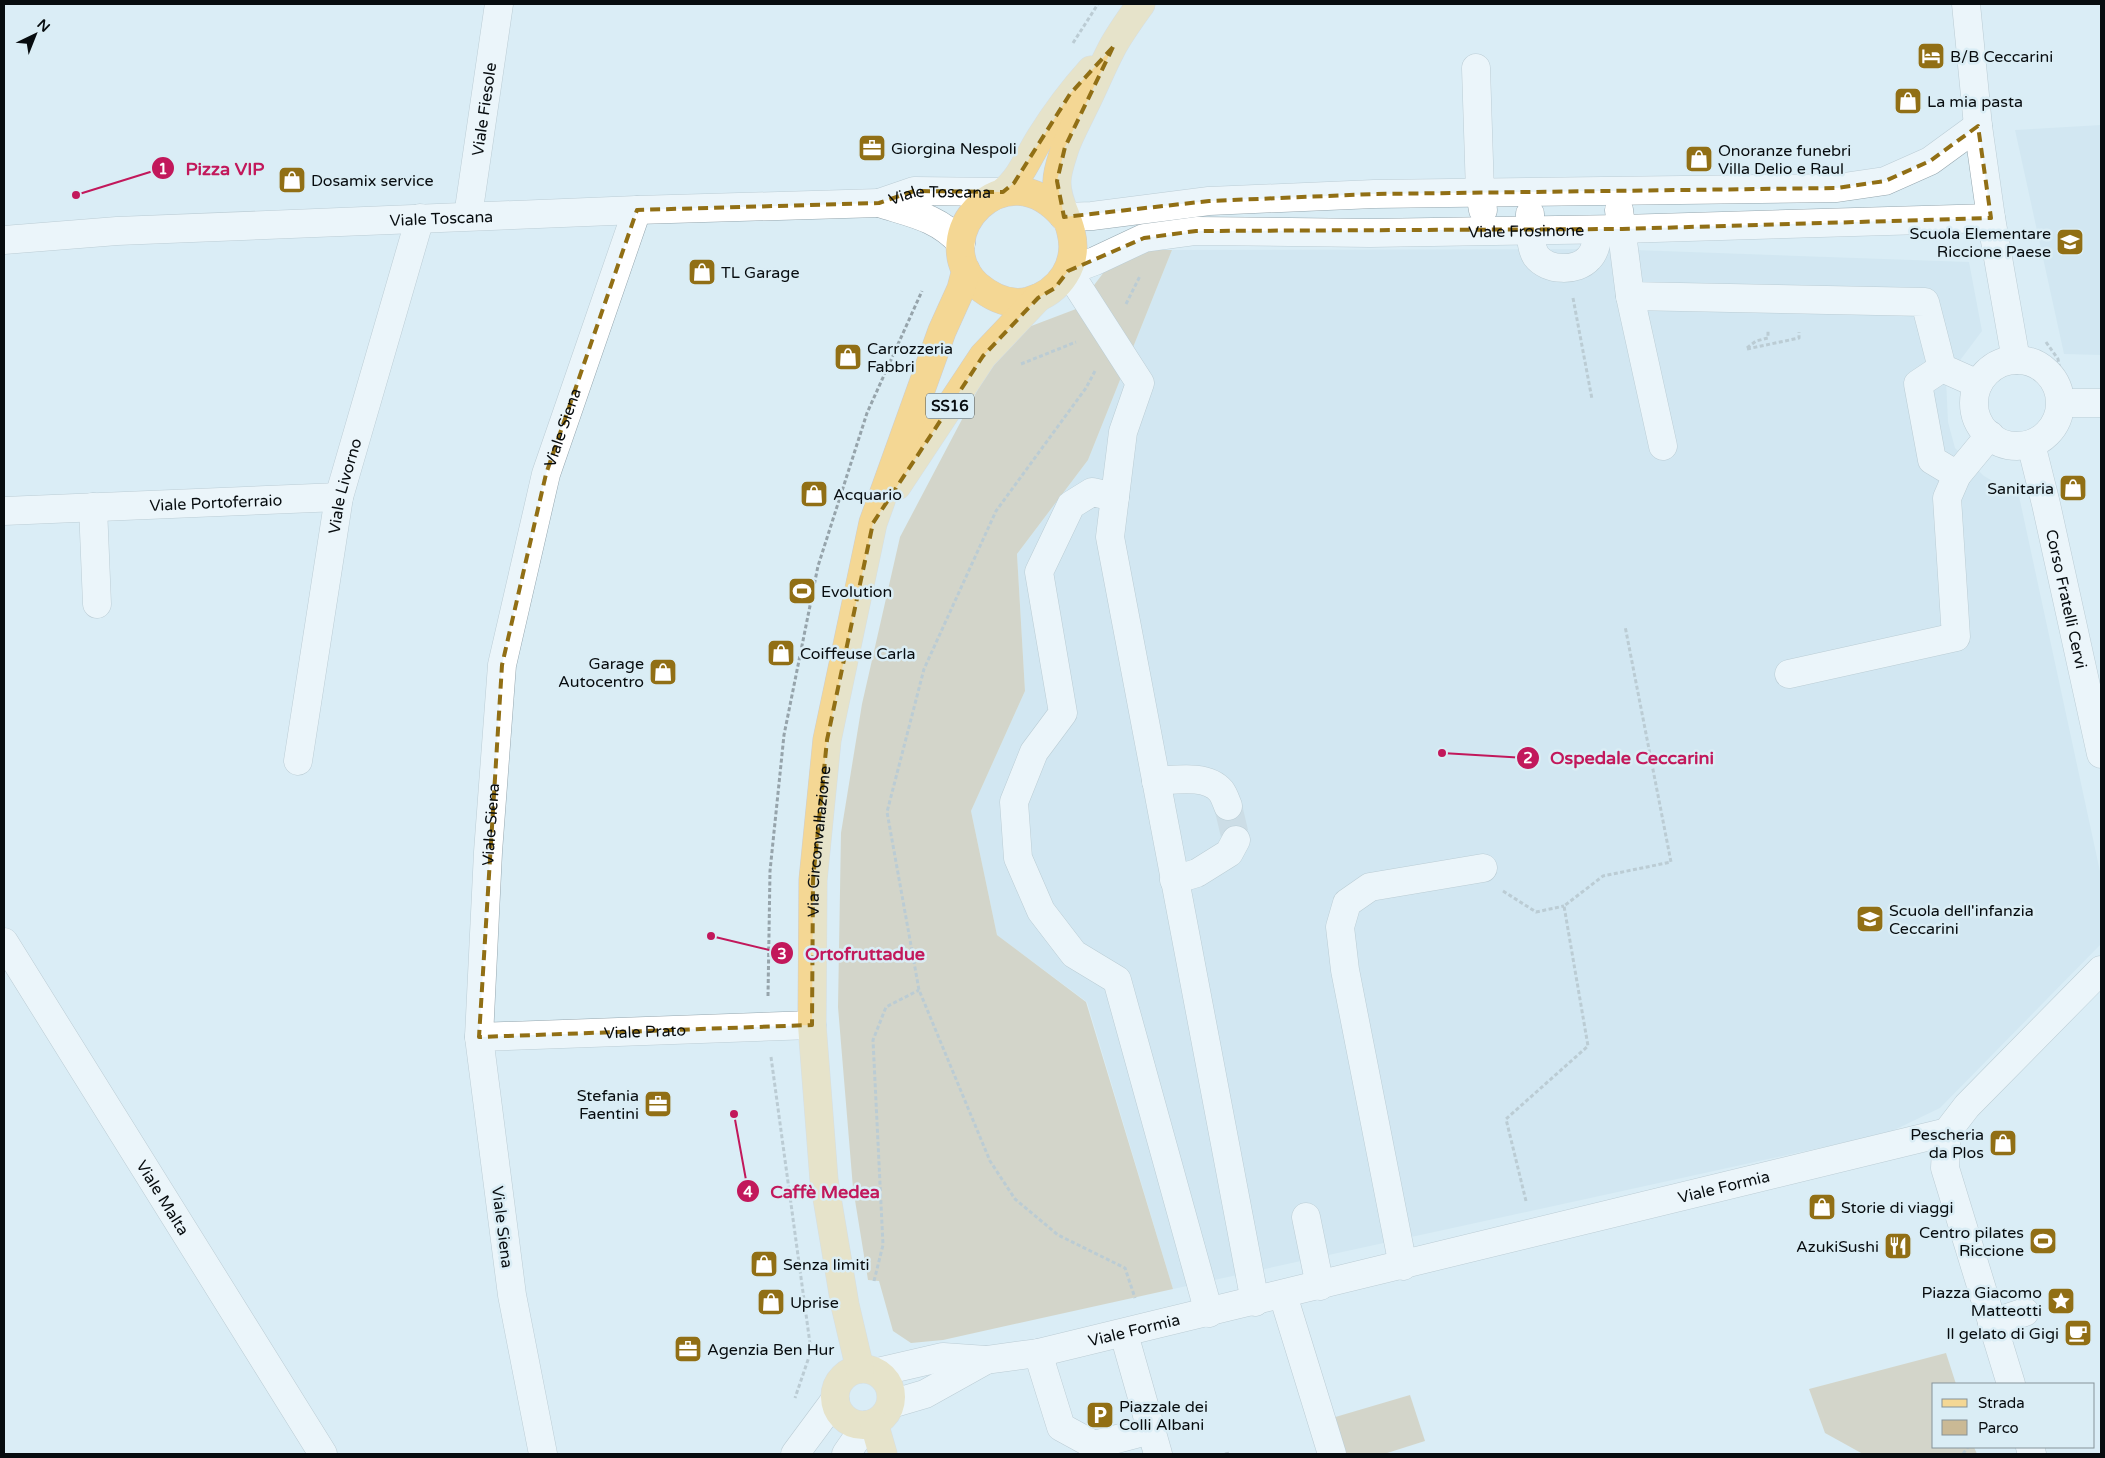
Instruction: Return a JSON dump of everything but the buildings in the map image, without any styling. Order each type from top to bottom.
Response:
[{"type":"main road","name":"Via Circonvallazione","points":[[1064,217],[1055,206],[1044,198],[1031,193],[1003,192],[990,197],[970,216],[964,229],[961,243],[962,257],[966,270],[984,292],[1010,302],[1024,302],[1038,298],[1055,288],[1068,271],[1073,243],[1060,202],[1057,181],[1066,147],[1113,47],[1141,4]]},
{"type":"main road","name":"Via Circonvallazione","points":[[1003,192],[1014,183],[1040,138],[1070,94],[1113,47]]},
{"type":"main road","name":"Via Circonvallazione","points":[[883,1454],[877,1417],[889,1386],[869,1371],[845,1305],[824,1180],[812,1025],[813,880],[827,740],[873,522],[942,331],[961,289],[966,270]]},
{"type":"main road","name":"Via Circonvallazione","points":[[873,522],[983,356],[1038,298]]},
{"type":"main road","points":[[869,1371],[852,1371],[838,1383],[835,1400],[837,1408],[848,1422],[877,1417]]},
{"type":"street","name":"Viale Fiesole","points":[[468,216],[499,4]]},
{"type":"street","points":[[1966,4],[1978,126],[1991,218],[2016,360]]},
{"type":"street","points":[[1476,68],[1480,193],[1487,231]]},
{"type":"street","points":[[1064,217],[1092,216],[1210,201],[1374,194],[1837,188],[1885,181],[1930,161],[1978,126]]},
{"type":"street","name":"Viale Toscana","points":[[4,240],[117,231],[420,218],[879,203],[914,191],[1003,192]]},
{"type":"street","points":[[1531,192],[1530,230],[1536,255],[1558,268],[1568,268],[1580,265],[1588,259],[1610,229],[1617,191]]},
{"type":"street","points":[[1370,233],[1374,194]]},
{"type":"street","name":"Viale Toscana","points":[[879,203],[936,221],[954,234],[961,243]]},
{"type":"street","name":"Viale Siena","points":[[542,1454],[512,1295],[479,1037],[488,852],[502,665],[546,474],[637,210]]},
{"type":"street","name":"Viale Livorno","points":[[298,761],[339,498],[420,218]]},
{"type":"street","name":"Viale Frosinone","points":[[1068,271],[1144,238],[1196,231],[1370,233],[1610,229],[1991,218]]},
{"type":"street","points":[[1610,229],[1630,296],[1662,446]]},
{"type":"street","points":[[1068,271],[1140,383],[1123,432],[1110,537],[1255,1302]]},
{"type":"street","points":[[1630,296],[1924,302],[1942,368]]},
{"type":"street","points":[[2061,390],[2058,417],[2052,429],[2042,438],[2031,444],[2018,446],[2002,443],[1990,436],[1981,425],[1975,412],[1975,397],[1978,384],[1985,374],[1994,366],[2016,360],[2030,362],[2043,368],[2053,378],[2058,391],[2061,390],[2101,403]]},
{"type":"street","points":[[1942,368],[1978,384]]},
{"type":"street","points":[[1942,368],[1918,384],[1932,460],[1957,475]]},
{"type":"street","points":[[1789,674],[1956,637],[1947,498],[1957,475],[1990,436]]},
{"type":"street","name":"Corso Fratelli Cervi","points":[[2031,444],[2101,754]]},
{"type":"street","points":[[1115,498],[1092,492],[1071,506],[1039,572],[1064,713],[1034,752],[1014,802],[1018,858],[1041,911],[1074,954],[1117,980],[1198,1267],[1209,1313]]},
{"type":"street","name":"Viale Portoferraio","points":[[4,511],[339,498]]},
{"type":"street","points":[[93,507],[97,604]]},
{"type":"street","points":[[1156,781],[1187,780],[1207,782],[1221,791],[1228,806]]},
{"type":"street","points":[[1174,880],[1196,872],[1229,853],[1236,840]]},
{"type":"street","points":[[1403,1266],[1344,970],[1340,927],[1347,903],[1370,887],[1483,868]]},
{"type":"street","name":"Viale Malta","points":[[4,942],[323,1454]]},
{"type":"street","points":[[2011,1383],[1945,1168],[1947,1132],[1967,1106],[2101,970]]},
{"type":"street","name":"Viale Prato","points":[[479,1037],[812,1025]]},
{"type":"street","name":"Viale Formia","points":[[869,1371],[943,1357],[986,1360],[1038,1354],[1947,1132]]},
{"type":"street","points":[[1306,1216],[1320,1286]]},
{"type":"street","points":[[1283,1295],[1332,1454]]},
{"type":"street","points":[[1992,1323],[2024,1312]]},
{"type":"street","points":[[1038,1354],[1061,1427],[1094,1445],[1154,1442],[1134,1331]]},
{"type":"street","name":"Viale Formia","points":[[877,1417],[925,1394],[986,1360]]},
{"type":"street","points":[[795,1454],[835,1400]]},
{"type":"street","points":[[846,1454],[877,1417]]},
{"type":"path","points":[[1568,268],[1592,399]]},
{"type":"path","points":[[1134,1331],[1125,1268],[1058,1235],[1015,1199],[990,1161],[919,990],[887,812],[924,669],[996,511],[1086,388],[1094,372],[1097,344],[1110,335],[1142,272]]},
{"type":"path","points":[[1768,338],[1756,341],[1747,348],[1799,338]]},
{"type":"path","points":[[2046,341],[2058,359],[2061,390]]},
{"type":"path","points":[[1507,894],[1536,912],[1564,906],[1603,876],[1671,862],[1625,626]]},
{"type":"path","points":[[1534,1234],[1506,1120],[1588,1046],[1564,906]]},
{"type":"path","points":[[845,1305],[874,1299],[873,1285],[882,1245],[873,1040],[886,1007],[919,990]]},
{"type":"path","points":[[1225,1454],[1231,1454]]},
{"type":"highlighted area","points":[[1113,47],[1065,147],[1057,181],[1064,217],[1209,201],[1374,194],[1837,188],[1885,181],[1930,161],[1978,126],[1991,218],[1622,229],[1196,231],[1144,238],[1068,271],[1055,288],[1038,298],[983,356],[873,523],[827,740],[813,880],[812,1025],[479,1037],[502,665],[546,474],[637,210],[879,203],[914,191],[1003,192],[1014,183],[1070,94]]},
{"type":"shaded area","name":"Scuola Elementare Riccione Paese","points":[[2101,125],[2101,355],[2064,354],[2015,130]]},
{"type":"shaded area","points":[[1607,249],[1969,262],[1982,331],[1946,379],[1948,422],[1955,448],[1984,476],[2019,496],[2101,876],[2101,944],[1940,1108],[1888,1133],[1173,1289],[1087,1002],[997,935],[971,811],[1025,691],[1017,554],[1088,460],[1172,250]]},
{"type":"green space","points":[[1147,250],[1172,250],[1088,460],[1017,554],[1025,691],[971,811],[997,935],[1086,1002],[1173,1289],[943,1340],[911,1343],[893,1331],[879,1281],[868,1280],[853,1188],[838,1007],[841,833],[862,704],[900,537],[998,351],[1026,328],[1076,309],[1104,272]]},
{"type":"green space","points":[[1946,1353],[1956,1383],[1932,1383],[1932,1448],[1974,1448],[1977,1454],[1863,1454],[1825,1433],[1809,1389]]},
{"type":"green space","points":[[1410,1395],[1425,1441],[1384,1454],[1344,1454],[1332,1418]]},
{"type":"tunnel","points":[[1228,806],[1236,840]]},
{"type":"place","name":"B/B Ceccarini","points":[[1931,56]]},
{"type":"place","name":"La mia pasta","points":[[1908,101]]},
{"type":"place","name":"Giorgina Nespoli","points":[[872,148]]},
{"type":"place","name":"Onoranze funebri Villa Delio e Raul","points":[[1699,159]]},
{"type":"place","name":"Dosamix service","points":[[292,180]]},
{"type":"place","name":"Pizza VIP","points":[[76,195]]},
{"type":"place","name":"Scuola Elementare Riccione Paese","points":[[2070,242]]},
{"type":"place","name":"TL Garage","points":[[702,272]]},
{"type":"place","name":"Carrozzeria Fabbri","points":[[848,357]]},
{"type":"place","name":"Sanitaria","points":[[2073,488]]},
{"type":"place","name":"Acquario","points":[[814,494]]},
{"type":"place","name":"Evolution","points":[[802,591]]},
{"type":"place","name":"Coiffeuse Carla","points":[[781,653]]},
{"type":"place","name":"Garage Autocentro","points":[[663,672]]},
{"type":"place","name":"Ospedale Ceccarini","points":[[1442,753]]},
{"type":"place","name":"Scuola dell'infanzia Ceccarini","points":[[1870,919]]},
{"type":"place","name":"Ortofruttadue","points":[[711,936]]},
{"type":"place","name":"Stefania Faentini","points":[[658,1104]]},
{"type":"place","name":"Caffè Medea","points":[[734,1114]]},
{"type":"place","name":"Pescheria da Plos","points":[[2003,1143]]},
{"type":"place","name":"Storie di viaggi","points":[[1822,1207]]},
{"type":"place","name":"Centro pilates Riccione","points":[[2043,1241]]},
{"type":"place","name":"AzukiSushi","points":[[1898,1246]]},
{"type":"place","name":"Senza limiti","points":[[764,1264]]},
{"type":"place","name":"Piazza Giacomo Matteotti","points":[[2061,1301]]},
{"type":"place","name":"Uprise","points":[[771,1302]]},
{"type":"place","name":"Il gelato di Gigi","points":[[2078,1333]]},
{"type":"place","name":"Agenzia Ben Hur","points":[[688,1349]]},
{"type":"place","name":"Piazzale dei Colli Albani","points":[[1100,1415]]}]
